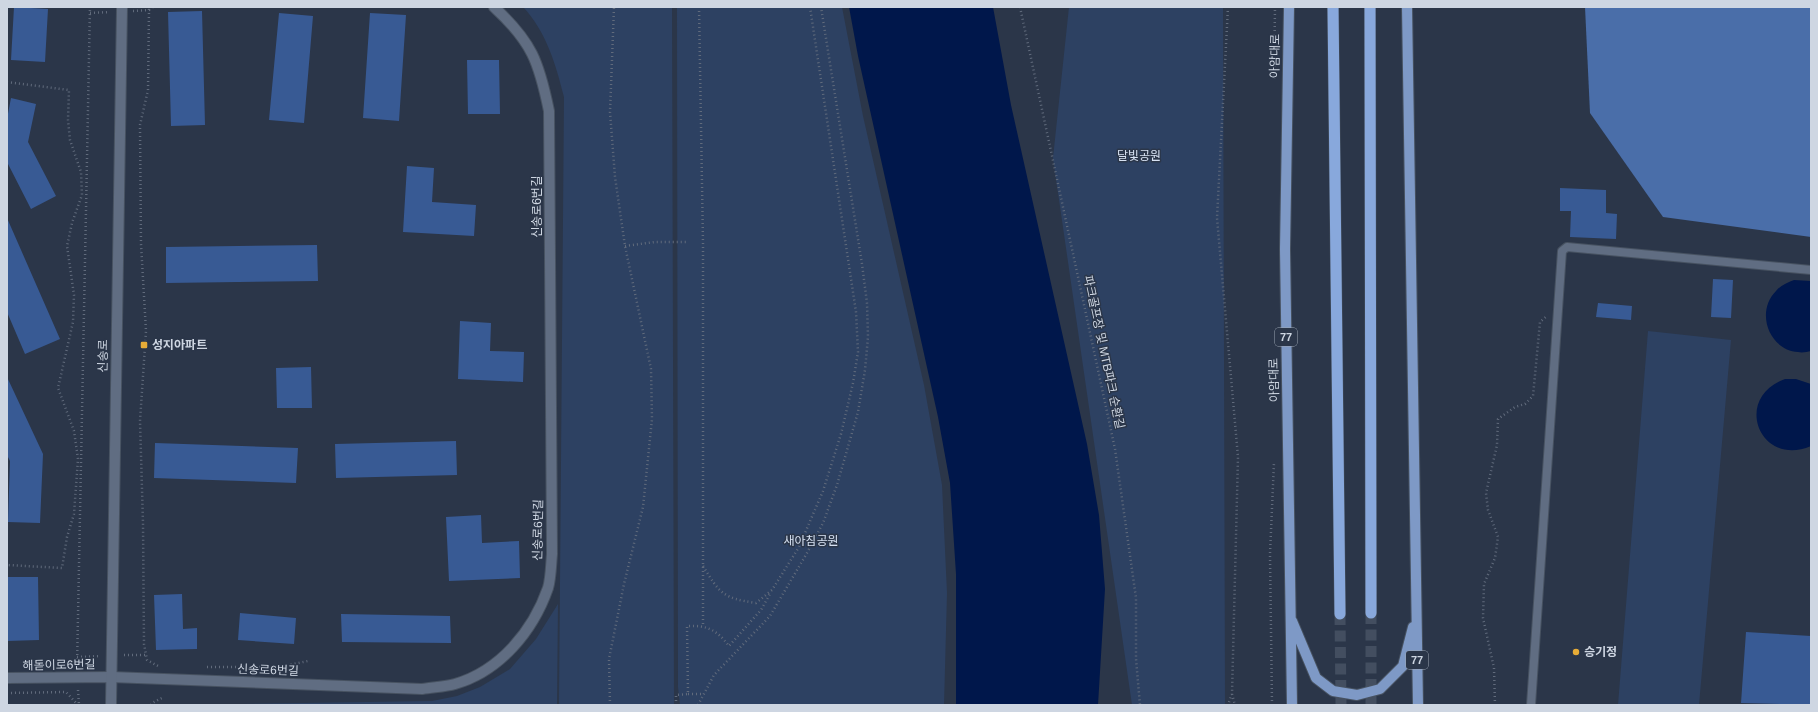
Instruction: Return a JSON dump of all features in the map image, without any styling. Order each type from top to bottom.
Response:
[{"type":"highway","points":[[1333,7],[1340,614]]},
{"type":"highway","points":[[1370,7],[1371,613]]},
{"type":"main road","name":"아암대로","points":[[1289,7],[1285,249],[1292,705]]},
{"type":"main road","name":"77","points":[[1407,7],[1418,705]]},
{"type":"main road","points":[[1290,616],[1316,678],[1333,691],[1357,695],[1380,689],[1403,666],[1417,615]]},
{"type":"main road","points":[[1285,705],[1291,668]]},
{"type":"street","name":"신송로","points":[[111,705],[122,7]]},
{"type":"street","name":"신송로6번길","points":[[111,677],[422,688],[455,684],[491,667],[517,644],[538,611],[548,586],[552,554],[549,111],[541,73],[528,44],[511,23],[494,7]]},
{"type":"street","name":"해돋이로6번길","points":[[7,678],[111,677]]},
{"type":"lane","points":[[1531,705],[1562,251],[1567,246],[1811,270]]},
{"type":"path","points":[[77,657],[90,7]]},
{"type":"path","points":[[153,7],[149,9],[148,90],[140,125],[141,244],[146,331],[140,421],[144,644],[147,660],[159,667]]},
{"type":"path","points":[[610,705],[609,659],[624,584],[644,507],[652,419],[651,369],[625,246],[615,177],[610,112],[614,7]]},
{"type":"path","points":[[699,7],[703,243],[703,625]]},
{"type":"path","points":[[688,694],[687,626],[703,625],[721,635],[729,646],[761,610],[799,547],[823,491],[841,434],[853,383],[858,352],[856,312],[810,7]]},
{"type":"path","points":[[698,705],[714,675],[770,616],[808,553],[823,522],[837,485],[858,412],[864,377],[868,337],[867,303],[821,7]]},
{"type":"path","name":"파크골프장 및 MTB파크 순환길","points":[[1020,7],[1115,449],[1136,598],[1136,659],[1140,705]]},
{"type":"path","points":[[1228,7],[1217,218],[1238,457],[1232,694],[1235,705]]},
{"type":"path","points":[[7,82],[69,90],[68,120],[70,140],[81,172],[82,195],[72,223],[67,246],[74,295],[73,322],[58,388],[74,431],[78,459],[74,514],[67,537],[62,568],[7,565]]},
{"type":"path","points":[[625,246],[655,242],[687,242]]},
{"type":"path","points":[[1495,705],[1494,668],[1483,618],[1484,584],[1495,558],[1498,537],[1488,510],[1486,493],[1497,444],[1498,419],[1515,407],[1525,404],[1533,396],[1540,322],[1548,315]]},
{"type":"path","points":[[703,566],[716,589],[734,600],[756,602],[772,590]]},
{"type":"path","points":[[199,667],[279,667],[308,661]]},
{"type":"path","points":[[7,693],[66,692],[78,705]]},
{"type":"path","points":[[676,705],[676,695],[703,694]]},
{"type":"path","points":[[1228,705],[1232,694]]},
{"type":"path","points":[[151,705],[162,698]]},
{"type":"green space","points":[[523,7],[672,7],[674,705],[559,705],[564,97],[554,61],[544,38],[531,16]]},
{"type":"green space","name":"새아침공원","points":[[677,7],[842,7],[863,116],[924,385],[942,485],[947,593],[944,705],[680,705],[678,687]]},
{"type":"green space","name":"달빛공원","points":[[1069,7],[1223,7],[1225,705],[1132,705],[1053,158]]},
{"type":"green space","points":[[1648,331],[1731,340],[1699,705],[1618,705]]},
{"type":"green space","points":[[558,604],[557,705],[181,705],[432,701],[457,696],[480,687],[510,669],[536,639]]},
{"type":"shaded area","points":[[849,7],[993,7],[1011,105],[1087,444],[1099,515],[1105,589],[1098,705],[956,705],[956,574],[950,483],[938,417],[858,56]]},
{"type":"shaded area","points":[[1585,7],[1811,7],[1811,237],[1663,217],[1590,113]]},
{"type":"shaded area","points":[[1794,280],[1811,281],[1811,351],[1800,352],[1788,350],[1779,345],[1768,329],[1766,309],[1770,300],[1780,287]]},
{"type":"shaded area","points":[[1785,379],[1796,379],[1811,384],[1811,446],[1793,450],[1778,447],[1766,439],[1759,428],[1756,414],[1760,401],[1769,388]]},
{"type":"building","points":[[14,7],[48,9],[45,62],[11,60]]},
{"type":"building","points":[[202,11],[205,125],[171,126],[168,12]]},
{"type":"building","points":[[279,13],[313,16],[304,123],[269,120]]},
{"type":"building","points":[[370,13],[406,15],[399,121],[363,118]]},
{"type":"building","points":[[467,60],[499,60],[500,114],[468,114]]},
{"type":"building","points":[[11,98],[36,104],[28,142],[56,196],[31,209],[7,162],[7,119]]},
{"type":"building","points":[[407,166],[434,168],[432,202],[476,205],[474,236],[403,232]]},
{"type":"building","points":[[1560,188],[1606,190],[1606,213],[1617,214],[1616,239],[1570,237],[1571,211],[1560,211]]},
{"type":"building","points":[[7,218],[60,339],[25,354],[7,312]]},
{"type":"building","points":[[317,245],[318,281],[166,283],[166,247]]},
{"type":"building","points":[[1713,279],[1733,280],[1731,318],[1711,317]]},
{"type":"building","points":[[1598,303],[1632,306],[1631,320],[1596,317]]},
{"type":"building","points":[[460,321],[491,323],[490,351],[524,352],[523,382],[458,379]]},
{"type":"building","points":[[311,367],[312,408],[277,408],[276,368]]},
{"type":"building","points":[[7,377],[43,454],[40,523],[8,522],[10,461],[7,455]]},
{"type":"building","points":[[456,441],[457,475],[336,478],[335,444]]},
{"type":"building","points":[[155,443],[298,448],[296,483],[154,478]]},
{"type":"building","points":[[481,515],[482,543],[519,541],[520,578],[449,581],[446,517]]},
{"type":"building","points":[[7,577],[38,577],[39,640],[7,641]]},
{"type":"building","points":[[182,594],[183,629],[197,628],[197,649],[156,650],[154,595]]},
{"type":"building","points":[[240,613],[296,618],[294,644],[238,640]]},
{"type":"building","points":[[341,614],[450,616],[451,643],[342,642]]},
{"type":"building","points":[[1746,632],[1811,636],[1811,705],[1741,703]]},
{"type":"tunnel","points":[[1371,613],[1371,705]]},
{"type":"tunnel","points":[[1340,614],[1341,705]]},
{"type":"place","name":"성지아파트","points":[[144,345]]},
{"type":"place","name":"승기정","points":[[1576,652]]}]
